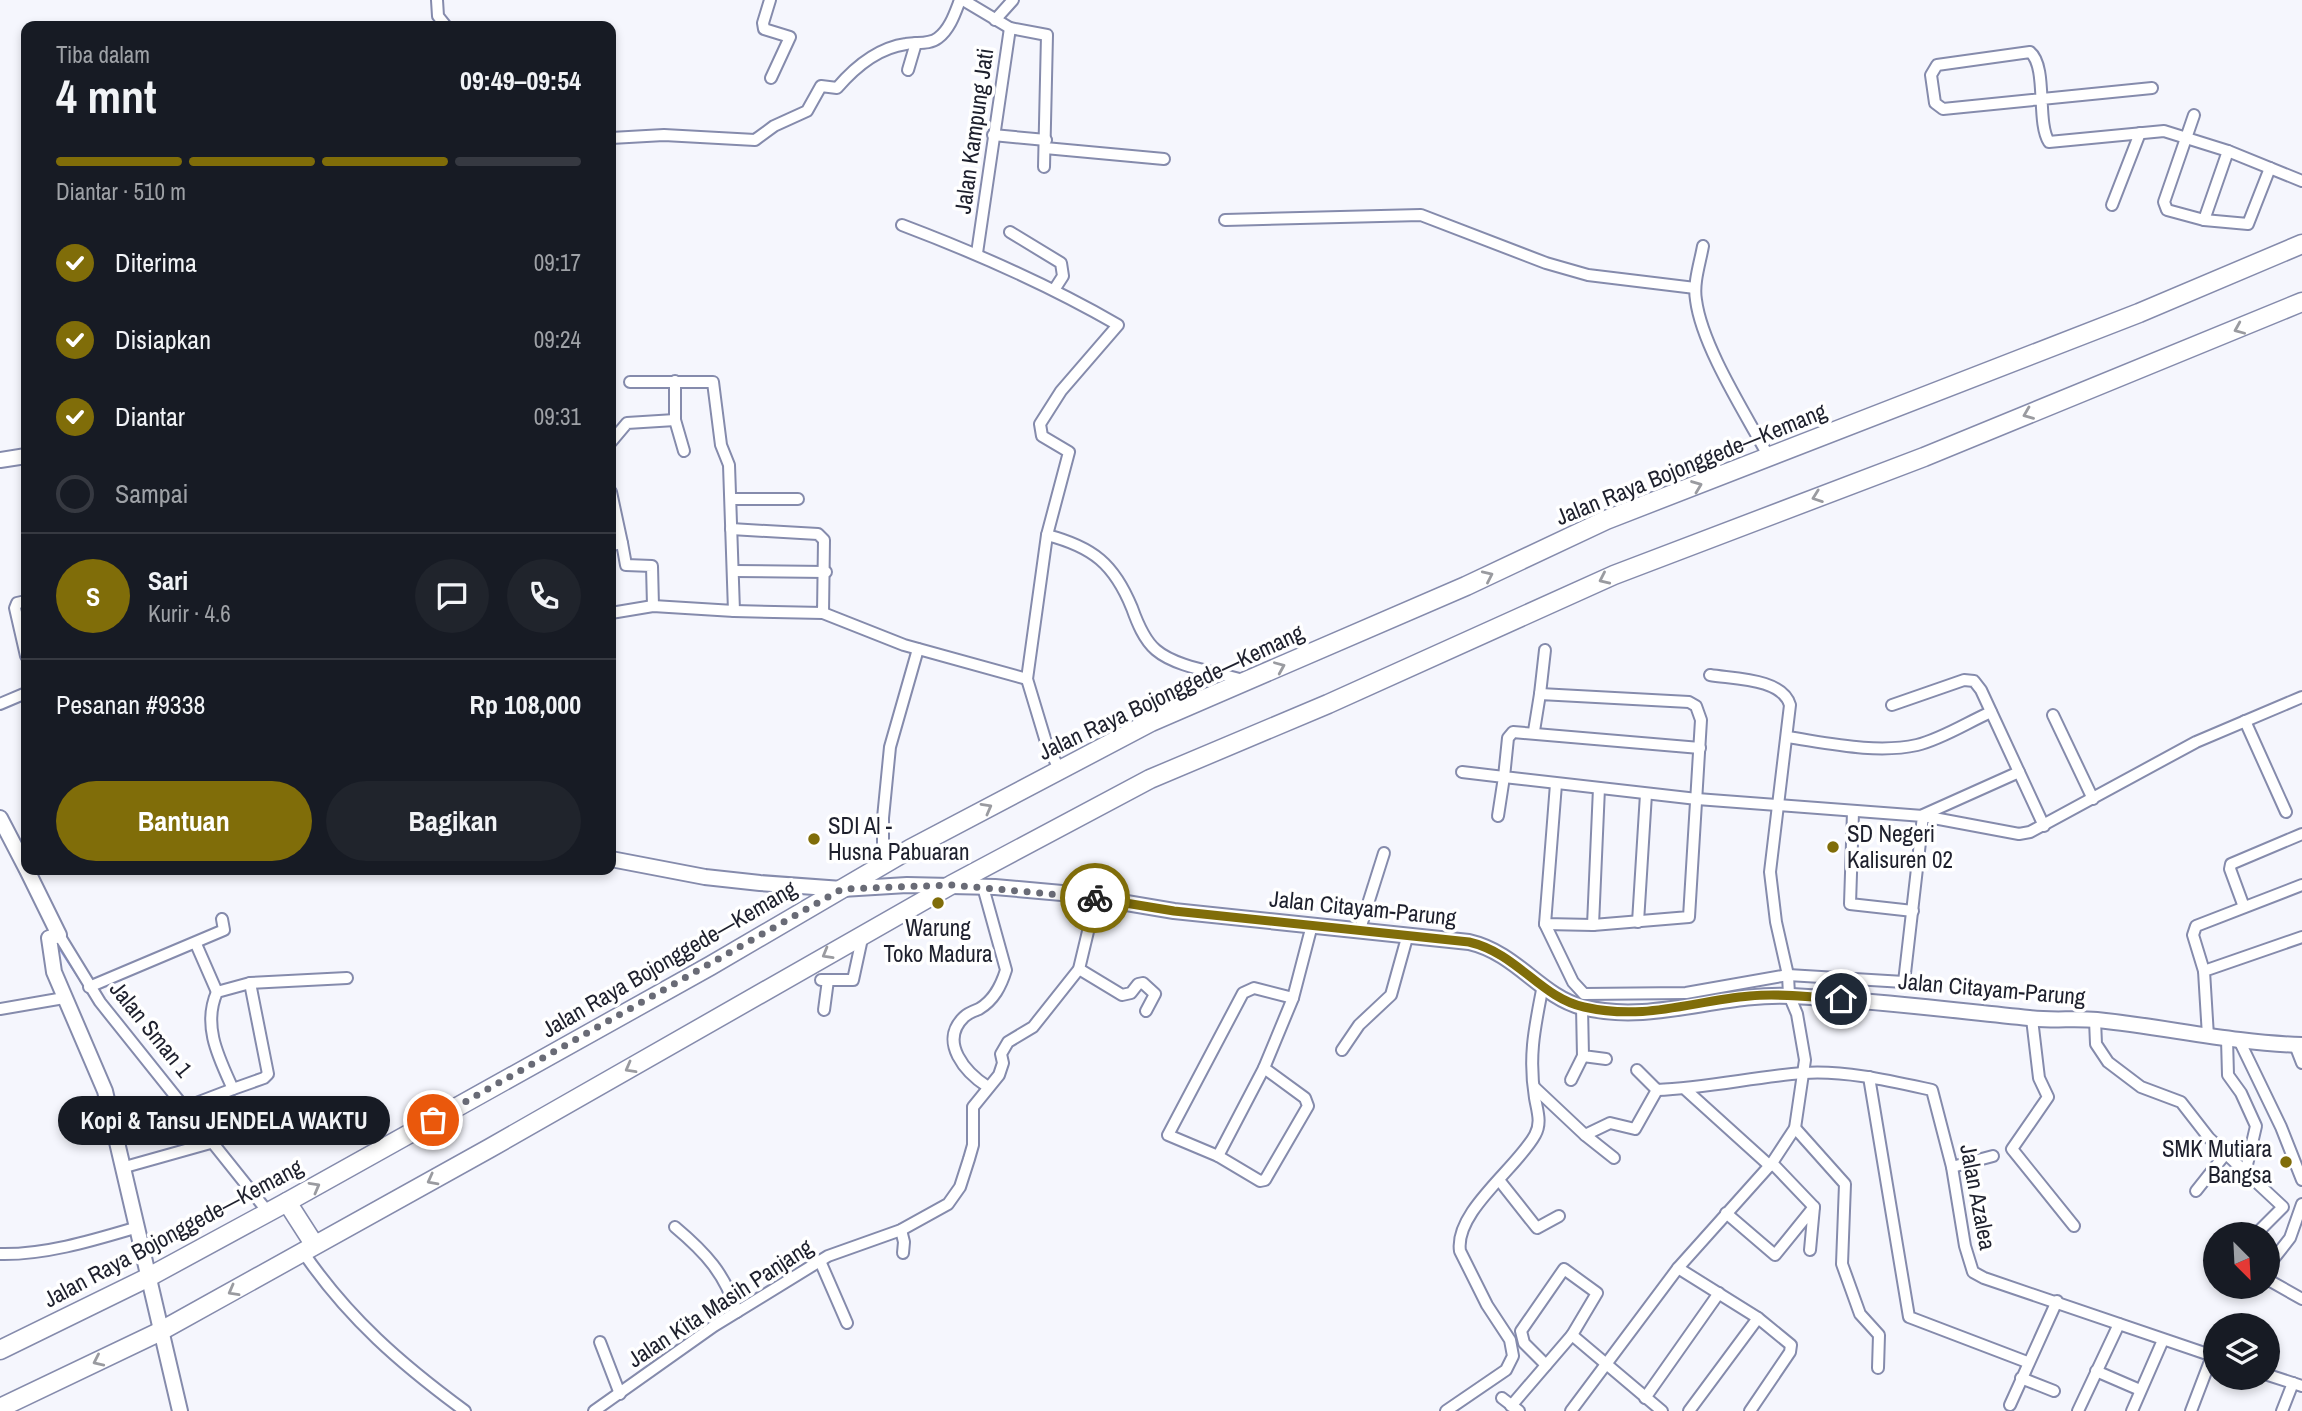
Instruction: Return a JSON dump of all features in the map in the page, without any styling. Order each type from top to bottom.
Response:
[{"type":"highway","name":"Jalan Raya Bojonggede—Kemang","points":[[0,1350],[147,1278],[287,1202],[883,866],[1059,769],[1151,722],[1466,586],[1606,520],[1770,459],[2139,313],[2302,244]]},
{"type":"highway","points":[[0,1408],[159,1332],[473,1158],[863,934],[1150,779],[1328,704],[1614,575],[1924,457],[2302,302]]},
{"type":"highway","points":[[287,1202],[308,1248]]},
{"type":"main road","points":[[0,460],[21,457]]},
{"type":"main road","points":[[0,818],[21,858]]},
{"type":"main road","name":"Jalan Citayam-Parung","points":[[616,860],[705,877],[842,889],[951,885],[983,887],[1096,898],[1174,911],[1408,934],[1492,948],[1543,985],[1582,1007],[1604,1011],[1654,1011],[1750,996],[1789,995],[1920,1005],[2032,1019],[2095,1020],[2208,1036],[2299,1045]]},
{"type":"main road","points":[[30,875],[55,936],[54,972],[105,1091],[125,1167],[159,1332],[180,1411]]},
{"type":"street","points":[[437,0],[438,16],[442,21]]},
{"type":"street","points":[[770,0],[763,23],[764,29],[790,37],[771,78]]},
{"type":"street","points":[[616,138],[664,135],[755,140],[770,128],[807,111],[821,86],[838,88],[850,72],[871,57],[893,47],[931,42],[943,33],[962,0]]},
{"type":"street","name":"Jalan Kampung Jati","points":[[962,0],[1010,28],[977,253]]},
{"type":"street","points":[[995,20],[1013,0]]},
{"type":"street","points":[[1010,28],[1042,32],[1048,37],[1044,167]]},
{"type":"street","points":[[908,69],[916,43]]},
{"type":"street","points":[[2152,88],[2041,99],[1943,109],[1935,103],[1932,70],[1937,65],[2029,52],[2035,58],[2041,99],[2049,142],[2164,131],[2228,151],[2302,181]]},
{"type":"street","points":[[2194,115],[2164,206],[2177,214],[2204,220],[2248,224],[2270,168]]},
{"type":"street","points":[[2112,205],[2140,133]]},
{"type":"street","points":[[993,135],[1164,159]]},
{"type":"street","points":[[2204,220],[2228,151]]},
{"type":"street","points":[[1225,220],[1421,215],[1546,263],[1588,275],[1695,288]]},
{"type":"street","points":[[902,225],[977,253],[1054,289],[1118,325],[1042,417],[1039,428],[1042,436],[1069,452],[1047,535],[1027,679],[1046,742],[1059,769]]},
{"type":"street","points":[[1010,232],[1061,264],[1063,276],[1054,289]]},
{"type":"street","points":[[1703,246],[1695,288],[1698,308],[1711,344],[1770,459]]},
{"type":"street","points":[[675,381],[676,420],[684,451]]},
{"type":"street","points":[[630,382],[713,382],[721,445],[729,465],[734,611]]},
{"type":"street","points":[[616,436],[627,423],[676,420]]},
{"type":"street","points":[[731,499],[798,499]]},
{"type":"street","points":[[732,529],[818,534],[824,540],[823,613]]},
{"type":"street","points":[[1047,535],[1073,541],[1102,561],[1115,576],[1144,635],[1156,650],[1178,662],[1246,681]]},
{"type":"street","points":[[616,544],[628,566],[652,566],[653,606]]},
{"type":"street","points":[[734,571],[825,572]]},
{"type":"street","points":[[21,602],[15,608],[21,634]]},
{"type":"street","points":[[616,612],[653,606],[823,613],[918,649],[1027,679]]},
{"type":"street","points":[[883,866],[883,818],[890,747],[918,649]]},
{"type":"street","points":[[1534,731],[1545,650]]},
{"type":"street","points":[[1571,1411],[1609,1364],[1678,1268],[1771,1165],[1795,1128],[1805,1073],[1802,1035],[1789,995],[1788,975],[1770,886],[1771,845],[1790,705],[1782,691],[1774,687],[1710,675]]},
{"type":"street","points":[[1892,705],[1969,680],[1981,690],[2044,826]]},
{"type":"street","points":[[1540,694],[1689,702],[1696,706],[1701,716],[1690,914],[1687,917],[1638,922],[1545,924]]},
{"type":"street","points":[[0,704],[21,695]]},
{"type":"street","points":[[1462,772],[1697,799],[1923,816],[2019,834],[2044,826],[2196,741],[2300,702]]},
{"type":"street","points":[[1787,737],[1853,746],[1907,746],[1925,742],[1991,712]]},
{"type":"street","points":[[2053,715],[2093,799]]},
{"type":"street","points":[[2245,721],[2286,812]]},
{"type":"street","points":[[1498,816],[1509,735],[1534,731],[1700,748]]},
{"type":"street","points":[[1923,816],[2019,772]]},
{"type":"street","points":[[1556,784],[1545,924],[1573,982],[1584,994],[1686,993],[1788,975],[1903,983],[1923,816]]},
{"type":"street","points":[[1593,925],[1599,788]]},
{"type":"street","points":[[1638,922],[1646,794]]},
{"type":"street","points":[[1853,812],[1850,904],[1913,911]]},
{"type":"street","points":[[2244,907],[2230,869],[2231,864],[2302,834]]},
{"type":"street","points":[[1360,929],[1384,853]]},
{"type":"street","points":[[2208,1036],[2204,971],[2194,929],[2302,885]]},
{"type":"street","points":[[983,887],[1006,970],[993,998],[964,1017],[954,1038],[959,1060],[973,1078],[988,1087]]},
{"type":"street","name":"Jalan Kita Masih Panjang","points":[[594,1411],[737,1312],[820,1261],[841,1250],[901,1230],[940,1211],[954,1197],[973,1145],[971,1113],[1002,1068],[1001,1054],[1008,1042],[1033,1027],[1079,969],[1096,898]]},
{"type":"street","points":[[89,987],[225,930],[222,919]]},
{"type":"street","points":[[1218,1156],[1264,1068],[1293,998],[1312,925]]},
{"type":"street","points":[[824,1010],[825,980],[853,979],[858,970],[863,934]]},
{"type":"street","points":[[1342,1050],[1359,1025],[1391,995],[1408,934]]},
{"type":"street","name":"Jalan Sman 1","points":[[55,936],[89,987],[268,1212]]},
{"type":"street","points":[[2204,971],[2302,937]]},
{"type":"street","points":[[196,944],[217,992],[210,1011],[211,1026],[216,1051],[233,1089]]},
{"type":"street","points":[[1079,969],[1122,995],[1131,993],[1142,982],[1155,994],[1146,1011]]},
{"type":"street","points":[[217,992],[250,983],[347,978]]},
{"type":"street","points":[[186,1107],[264,1079],[268,1074],[250,983]]},
{"type":"street","points":[[1446,1411],[1506,1370],[1513,1359],[1510,1340],[1487,1305],[1459,1246],[1461,1233],[1473,1212],[1537,1132],[1538,1112],[1530,1047],[1543,985]]},
{"type":"street","points":[[1264,1068],[1305,1098],[1307,1109],[1265,1180],[1259,1181],[1218,1156],[1170,1137],[1168,1133],[1243,993],[1254,988],[1293,998]]},
{"type":"street","points":[[0,1009],[64,998]]},
{"type":"street","points":[[1571,1080],[1583,1056],[1582,1007]]},
{"type":"street","points":[[2032,1019],[2039,1078],[2048,1097],[2012,1149],[2074,1226]]},
{"type":"street","points":[[2095,1020],[2096,1044],[2108,1062],[2141,1087],[2181,1102],[2194,1122],[2283,1207],[2298,1230]]},
{"type":"street","points":[[2233,1039],[2228,1075],[2241,1093],[2256,1126],[2246,1169]]},
{"type":"street","points":[[2233,1039],[2281,1128],[2302,1180]]},
{"type":"street","points":[[2299,1045],[2302,1063]]},
{"type":"street","points":[[1583,1056],[1606,1059]]},
{"type":"street","points":[[1585,1135],[1610,1123],[1636,1129],[1657,1090],[1637,1070]]},
{"type":"street","name":"Jalan Azalea","points":[[1657,1090],[1686,1090],[1805,1073],[1869,1077],[1934,1091],[1952,1167],[1965,1246],[1973,1272],[1984,1279],[2057,1301],[2203,1353]]},
{"type":"street","points":[[1869,1077],[1909,1317],[2027,1362]]},
{"type":"street","points":[[1534,1087],[1614,1158]]},
{"type":"street","points":[[1686,1090],[1814,1207]]},
{"type":"street","points":[[125,1167],[214,1142],[261,1118]]},
{"type":"street","points":[[1795,1128],[1845,1184],[1843,1264],[1860,1314],[1879,1335],[1878,1368]]},
{"type":"street","points":[[2196,1191],[2227,1152]]},
{"type":"street","points":[[1952,1167],[1993,1156]]},
{"type":"street","points":[[1499,1180],[1538,1228],[1559,1216]]},
{"type":"street","points":[[2280,1251],[2298,1230],[2302,1204]]},
{"type":"street","points":[[1726,1213],[1775,1255],[1814,1207]]},
{"type":"street","points":[[1810,1250],[1814,1207]]},
{"type":"street","points":[[2268,1222],[2283,1207]]},
{"type":"street","points":[[0,1254],[18,1255],[61,1247],[138,1227]]},
{"type":"street","points":[[676,1227],[703,1251],[722,1274],[737,1312]]},
{"type":"street","points":[[901,1230],[905,1245],[903,1253]]},
{"type":"street","points":[[308,1248],[351,1316],[398,1358],[465,1411]]},
{"type":"street","points":[[820,1261],[847,1323]]},
{"type":"street","points":[[1678,1268],[1758,1318],[1787,1340],[1792,1348],[1750,1411]]},
{"type":"street","points":[[1511,1405],[1546,1366],[1572,1335],[1597,1294],[1564,1269],[1521,1331],[1524,1343],[1546,1366]]},
{"type":"street","points":[[2280,1287],[2302,1300]]},
{"type":"street","points":[[1645,1398],[1719,1293]]},
{"type":"street","points":[[2010,1405],[2027,1362],[2057,1301]]},
{"type":"street","points":[[1689,1411],[1758,1318]]},
{"type":"street","points":[[2078,1411],[2119,1324]]},
{"type":"street","points":[[1572,1335],[1662,1411]]},
{"type":"street","points":[[2132,1411],[2163,1340]]},
{"type":"street","points":[[600,1342],[620,1394]]},
{"type":"street","points":[[2096,1371],[2140,1390]]},
{"type":"street","points":[[2021,1378],[2054,1391]]},
{"type":"street","points":[[2280,1379],[2298,1385],[2281,1411]]},
{"type":"street","points":[[2191,1411],[2203,1383]]},
{"type":"waterway","points":[[56,943],[81,981]]},
{"type":"way so far","points":[[433,1120],[710,966],[842,889],[951,885],[1095,898]]},
{"type":"place","name":"SDI Al - Husna Pabuaran","points":[[814,839]]},
{"type":"place","name":"SD Negeri Kalisuren 02","points":[[1833,847]]},
{"type":"place","name":"Warung Toko Madura","points":[[938,903]]},
{"type":"place","name":"Kopi & Tansu JENDELA WAKTU","points":[[433,1120]]},
{"type":"place","name":"SMK Mutiara Bangsa","points":[[2286,1162]]},
{"type":"route","points":[[1095,898],[1174,911],[1469,942],[1499,951],[1561,998],[1582,1007],[1604,1011],[1688,1008],[1750,996],[1789,995],[1841,999]]}]
